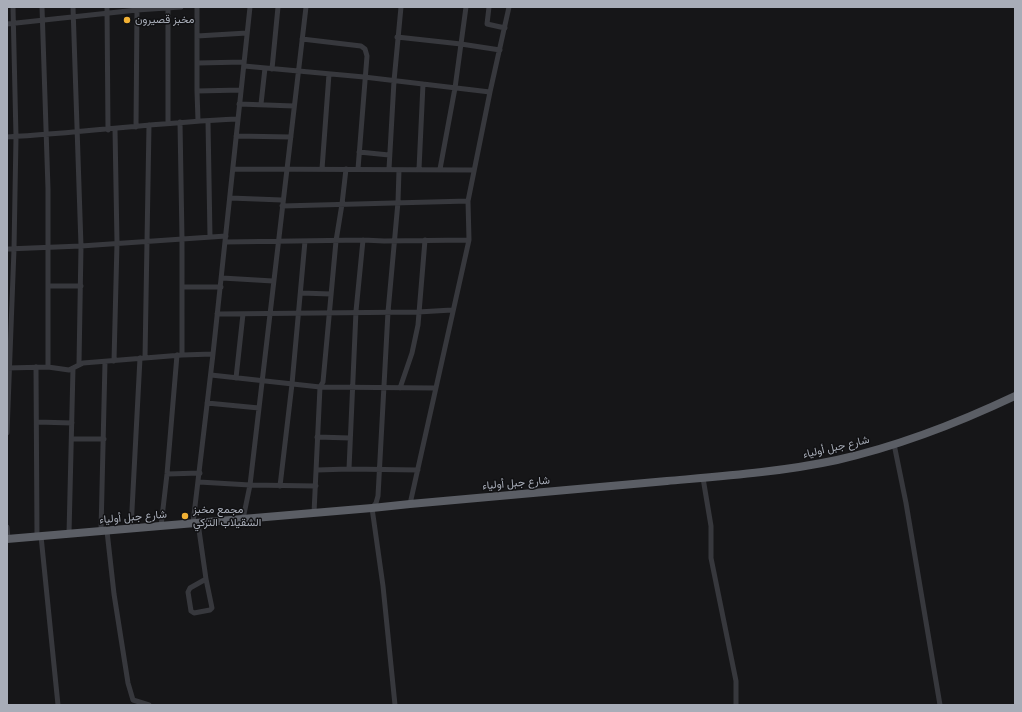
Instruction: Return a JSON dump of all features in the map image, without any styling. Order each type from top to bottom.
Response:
[{"type":"highway","name":"شارع جبل أولياء","points":[[7,539],[703,478],[814,464],[837,460],[894,444],[952,424],[1015,396]]},
{"type":"street","points":[[7,433],[8,368],[14,249],[16,137],[13,7]]},
{"type":"street","points":[[42,7],[48,247],[48,366]]},
{"type":"street","points":[[73,7],[81,246],[79,364]]},
{"type":"street","points":[[7,24],[74,17],[107,10],[181,7]]},
{"type":"street","points":[[197,7],[198,121]]},
{"type":"street","points":[[206,578],[190,588],[188,592],[191,611],[194,613],[210,610],[212,608],[196,523],[199,482],[250,7]]},
{"type":"street","points":[[272,69],[278,7]]},
{"type":"street","points":[[243,519],[250,485],[306,7]]},
{"type":"street","points":[[389,169],[397,37],[401,7]]},
{"type":"street","points":[[440,169],[455,88],[466,7]]},
{"type":"street","points":[[489,7],[487,24],[505,28]]},
{"type":"street","points":[[410,504],[452,310],[469,240],[468,201],[509,7]]},
{"type":"street","points":[[136,126],[137,8]]},
{"type":"street","points":[[168,8],[168,123]]},
{"type":"street","points":[[107,10],[108,130]]},
{"type":"street","points":[[197,36],[247,33]]},
{"type":"street","points":[[397,37],[500,50]]},
{"type":"street","points":[[302,39],[361,46],[365,49],[367,56],[364,77],[358,170]]},
{"type":"street","points":[[198,63],[244,64],[298,72],[394,80],[490,92]]},
{"type":"street","points":[[261,104],[265,68]]},
{"type":"street","points":[[322,169],[330,74]]},
{"type":"street","points":[[418,169],[423,84]]},
{"type":"street","points":[[197,91],[241,90]]},
{"type":"street","points":[[239,104],[294,106]]},
{"type":"street","points":[[208,120],[210,237]]},
{"type":"street","points":[[7,137],[108,130],[180,122],[237,120]]},
{"type":"street","points":[[161,526],[179,355],[182,286],[180,122]]},
{"type":"street","points":[[130,529],[142,358],[147,241],[149,125]]},
{"type":"street","points":[[114,361],[117,243],[115,129]]},
{"type":"street","points":[[236,136],[291,137]]},
{"type":"street","points":[[359,152],[389,155]]},
{"type":"street","points":[[233,169],[474,170]]},
{"type":"street","points":[[314,513],[320,387],[323,382],[336,241],[346,169]]},
{"type":"street","points":[[395,705],[383,586],[372,508],[376,503],[378,496],[383,388],[398,202],[399,170]]},
{"type":"street","points":[[230,198],[282,203],[342,204],[468,201]]},
{"type":"street","points":[[7,249],[81,246],[210,237],[278,242],[469,240]]},
{"type":"street","points":[[349,469],[356,312],[363,240]]},
{"type":"street","points":[[400,388],[412,353],[418,325],[425,240]]},
{"type":"street","points":[[280,486],[301,293],[304,241]]},
{"type":"street","points":[[222,278],[273,281]]},
{"type":"street","points":[[48,286],[81,286]]},
{"type":"street","points":[[182,286],[220,286]]},
{"type":"street","points":[[301,293],[331,294]]},
{"type":"street","points":[[217,314],[418,312],[452,310]]},
{"type":"street","points":[[236,378],[243,314]]},
{"type":"street","points":[[8,368],[48,366],[69,370],[79,364],[179,355],[213,354]]},
{"type":"street","points":[[105,362],[104,531],[128,683],[133,700],[149,705]]},
{"type":"street","points":[[36,367],[39,537],[58,705]]},
{"type":"street","points":[[69,534],[73,368]]},
{"type":"street","points":[[211,375],[320,387],[436,388]]},
{"type":"street","points":[[208,403],[259,408]]},
{"type":"street","points":[[37,422],[72,423]]},
{"type":"street","points":[[317,438],[350,438]]},
{"type":"street","points":[[72,439],[104,439]]},
{"type":"street","points":[[894,444],[906,503],[940,705]]},
{"type":"street","points":[[317,470],[418,470]]},
{"type":"street","points":[[167,474],[200,473]]},
{"type":"street","points":[[703,478],[711,526],[711,558],[736,681],[736,705]]},
{"type":"street","points":[[199,482],[250,485],[316,486]]},
{"type":"street","points":[[7,527],[7,539]]},
{"type":"place","name":"مخبز قصيرون","points":[[127,20]]},
{"type":"place","name":"مجمع مخبز الشقيلاب التركي","points":[[185,516]]}]
